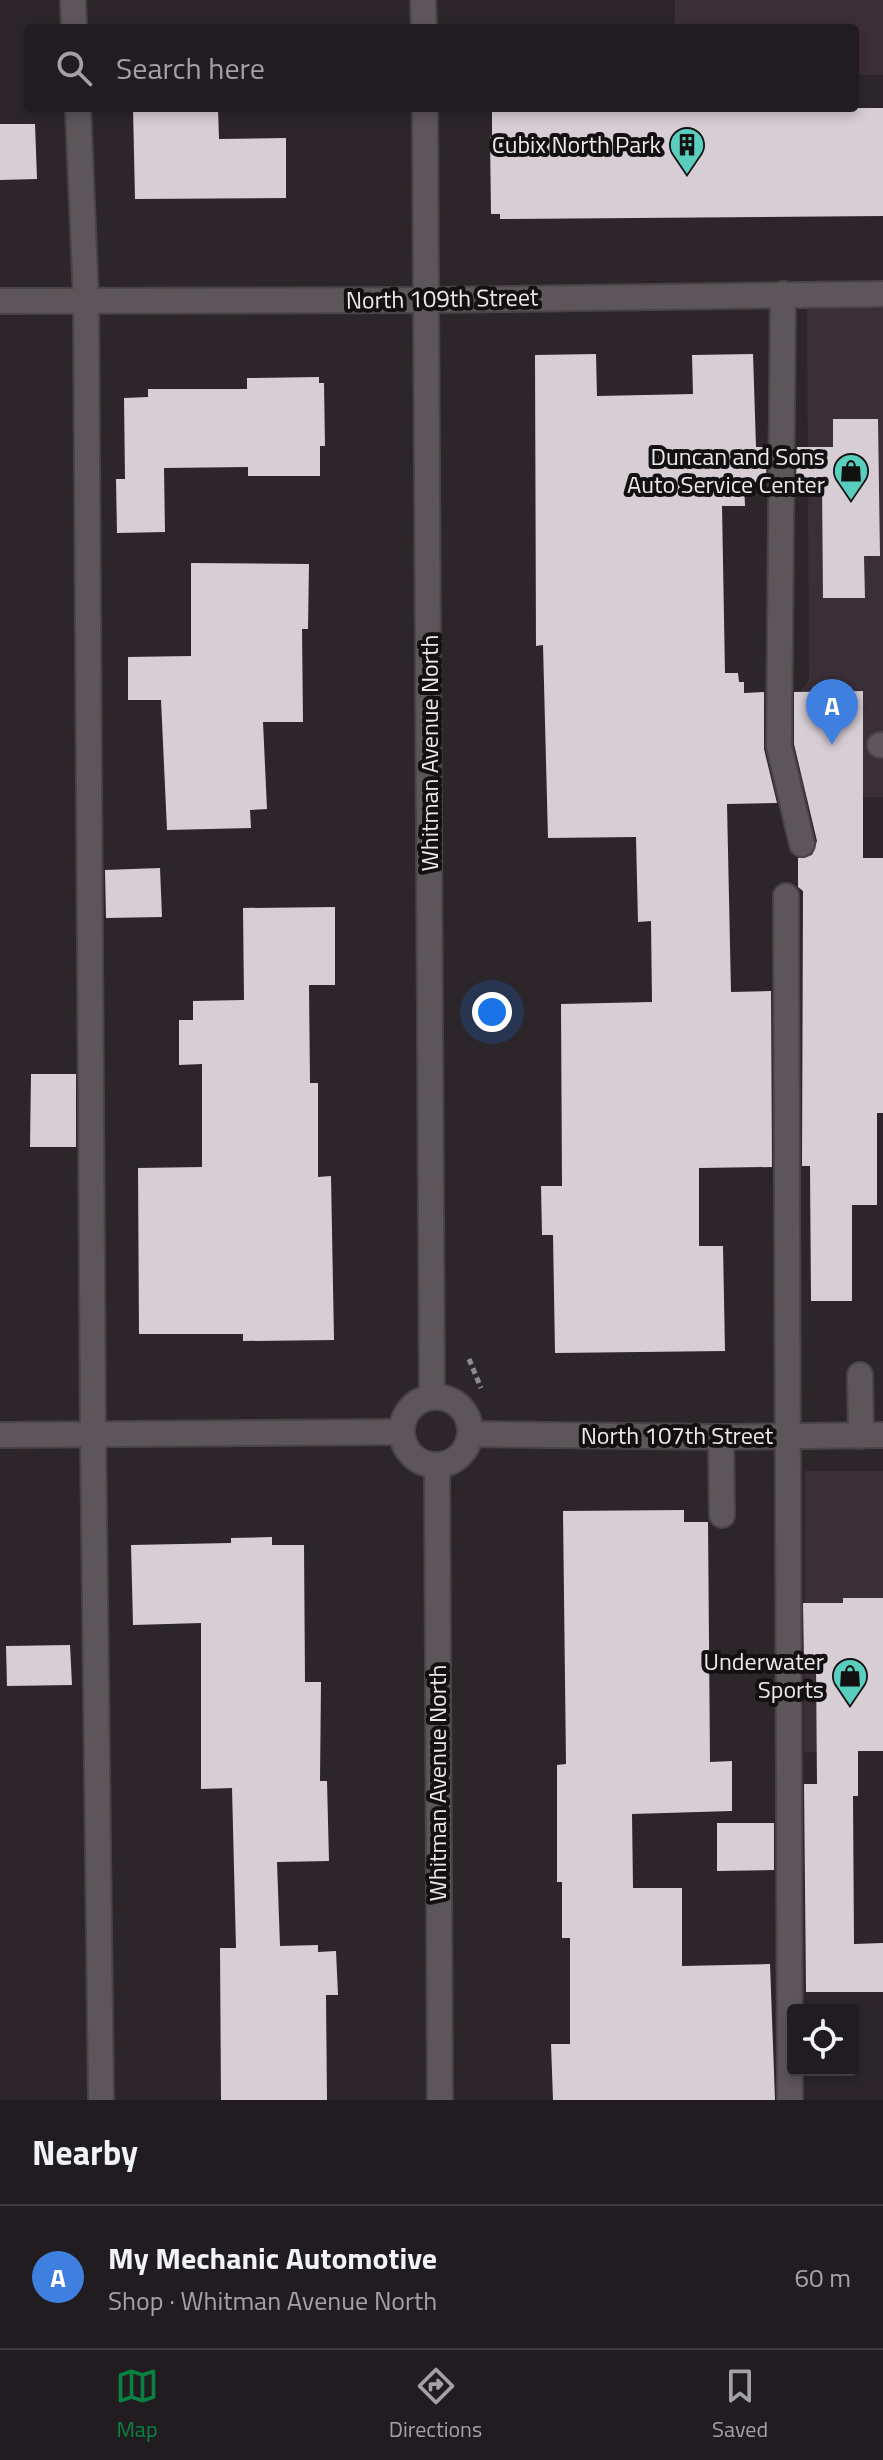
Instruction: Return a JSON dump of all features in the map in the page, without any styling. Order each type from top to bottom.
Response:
[{"type":"street","points":[[73,0],[74,24]]},
{"type":"street","points":[[423,0],[424,24]]},
{"type":"street","points":[[78,112],[86,300],[93,1435],[101,2100]]},
{"type":"street","name":"Whitman Avenue North","points":[[425,112],[432,1397]]},
{"type":"street","points":[[783,294],[779,746],[802,844]]},
{"type":"street","name":"North 109th Street","points":[[0,301],[883,294]]},
{"type":"street","points":[[786,896],[790,2100]]},
{"type":"street","points":[[860,1375],[872,1436]]},
{"type":"street","points":[[432,1397],[458,1405],[465,1413],[471,1434],[462,1454],[453,1461],[437,1465],[419,1461],[410,1453],[402,1432],[410,1410],[432,1397]]},
{"type":"street","points":[[0,1435],[402,1432]]},
{"type":"street","name":"North 107th Street","points":[[471,1434],[872,1436]]},
{"type":"street","points":[[721,1437],[722,1515]]},
{"type":"street","name":"Whitman Avenue North","points":[[437,1465],[440,2100]]},
{"type":"shaded area","points":[[675,0],[883,0],[883,75],[859,75],[859,24],[675,24]]},
{"type":"shaded area","points":[[807,306],[883,307],[883,797],[800,797],[800,692],[809,679]]},
{"type":"shaded area","points":[[805,1471],[883,1471],[883,1751],[804,1752]]},
{"type":"building","name":"Cubix North Park","points":[[859,108],[883,108],[883,216],[500,219],[500,214],[491,214],[492,112],[859,112]]},
{"type":"building","points":[[133,112],[218,112],[219,139],[286,138],[286,198],[135,199]]},
{"type":"building","points":[[0,124],[35,124],[37,179],[0,180]]},
{"type":"building","points":[[596,354],[597,396],[693,394],[692,355],[753,354],[756,447],[767,447],[766,482],[744,482],[745,506],[722,506],[725,673],[738,673],[739,682],[744,682],[744,693],[764,692],[764,749],[777,803],[727,804],[731,992],[771,991],[772,1167],[699,1168],[699,1246],[723,1246],[725,1351],[555,1353],[553,1235],[542,1235],[541,1186],[562,1186],[561,1004],[652,1002],[651,921],[638,922],[636,837],[548,838],[543,645],[536,646],[535,355]]},
{"type":"building","points":[[319,377],[319,383],[324,383],[325,446],[320,446],[320,476],[248,476],[248,467],[164,468],[165,532],[117,533],[116,479],[125,479],[124,398],[148,397],[148,389],[247,389],[247,378]]},
{"type":"building","name":"Duncan and Sons Auto Service Center","points":[[833,419],[878,419],[880,556],[864,556],[865,598],[823,598],[822,482],[796,482],[797,447],[833,447]]},
{"type":"building","points":[[191,563],[309,564],[308,629],[302,629],[303,722],[263,722],[267,809],[250,810],[251,828],[167,830],[161,700],[128,700],[128,657],[191,656]]},
{"type":"building","points":[[863,691],[863,858],[883,858],[883,1113],[877,1113],[877,1205],[852,1205],[852,1301],[811,1301],[810,1166],[802,1166],[803,891],[798,887],[798,858],[812,855],[817,841],[794,744],[794,692]]},
{"type":"building","points":[[160,868],[162,917],[106,918],[105,870]]},
{"type":"building","points":[[335,907],[335,985],[309,985],[310,1083],[318,1083],[318,1177],[331,1176],[334,1340],[243,1341],[243,1334],[139,1334],[138,1168],[202,1167],[202,1064],[179,1065],[179,1020],[193,1020],[193,1001],[244,1000],[243,908]]},
{"type":"building","points":[[31,1074],[76,1074],[76,1147],[30,1147]]},
{"type":"building","points":[[684,1510],[684,1522],[708,1522],[710,1762],[732,1761],[732,1811],[632,1814],[633,1888],[682,1888],[682,1966],[770,1964],[775,2100],[553,2100],[551,2044],[570,2044],[570,1938],[562,1938],[562,1882],[557,1882],[557,1765],[566,1764],[563,1511]]},
{"type":"building","points":[[272,1537],[272,1545],[304,1545],[305,1682],[321,1682],[320,1781],[327,1781],[329,1861],[277,1862],[280,1946],[318,1945],[318,1952],[336,1951],[338,1995],[326,1995],[327,2100],[221,2100],[220,1948],[236,1948],[232,1788],[201,1789],[201,1623],[133,1625],[131,1545],[231,1543],[231,1538]]},
{"type":"building","points":[[843,1598],[883,1598],[883,1751],[858,1751],[858,1796],[853,1796],[854,1944],[883,1943],[883,1992],[806,1992],[804,1784],[817,1784],[816,1663],[804,1663],[803,1603],[843,1603]]},
{"type":"building","points":[[70,1645],[72,1685],[7,1686],[6,1646]]},
{"type":"building","points":[[717,1823],[774,1823],[774,1870],[717,1871]]},
{"type":"place","name":"Cubix North Park","points":[[687,176]]},
{"type":"place","name":"Duncan and Sons Auto Service Center","points":[[851,502]]},
{"type":"place","name":"My Mechanic Automotive","points":[[832,745]]},
{"type":"place","name":"Underwater Sports","points":[[850,1707]]}]
